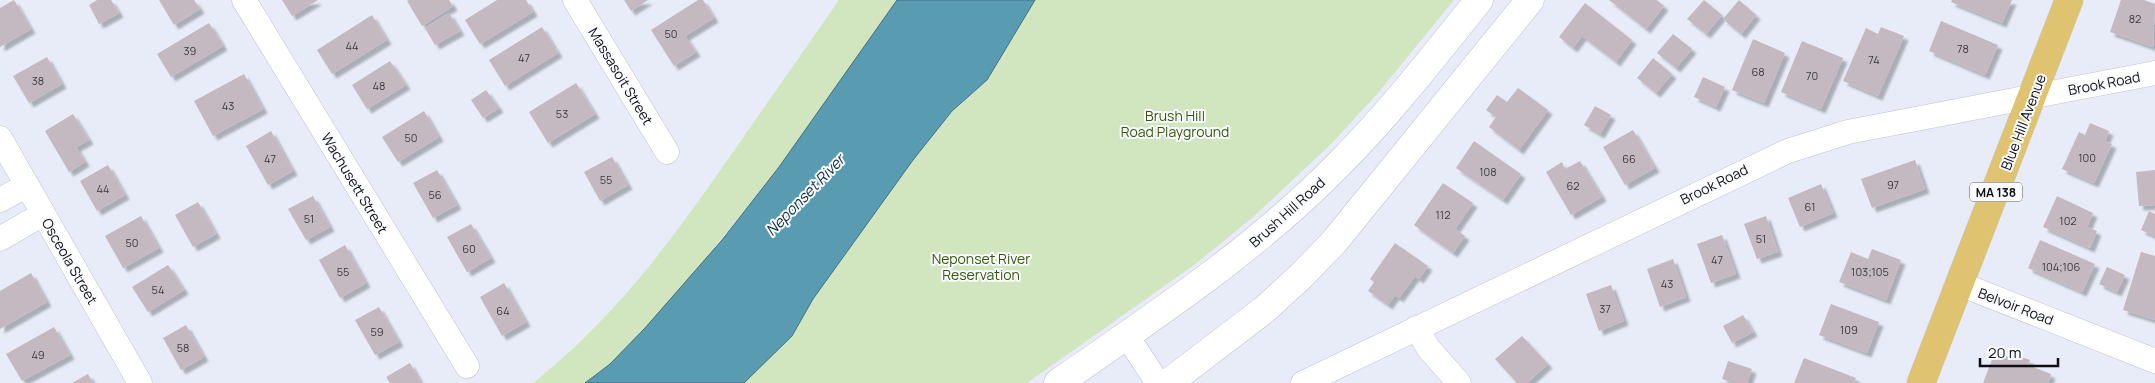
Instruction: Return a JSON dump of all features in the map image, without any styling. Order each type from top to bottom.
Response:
[{"type":"highway","name":"Blue Hill Avenue","points":[[1921,383],[2069,0]]},
{"type":"main road","name":"Brush Hill Road","points":[[1058,383],[1231,261],[1325,178],[1371,130],[1479,0]]},
{"type":"main road","points":[[1168,383],[1264,310],[1327,249],[1530,0]]},
{"type":"street","name":"Wachusett Street","points":[[244,0],[466,366]]},
{"type":"street","name":"Massasoit Street","points":[[575,0],[667,152]]},
{"type":"street","name":"Brook Road","points":[[1303,383],[1788,151],[1848,132],[2155,73]]},
{"type":"street","name":"Osceola Street","points":[[0,138],[140,383]]},
{"type":"street","points":[[0,200],[27,185]]},
{"type":"street","points":[[0,239],[43,214]]},
{"type":"street","name":"Belvoir Road","points":[[1960,284],[2155,361]]},
{"type":"street","points":[[1416,328],[1429,349],[1459,383]]},
{"type":"street","points":[[1127,336],[1158,383]]},
{"type":"green space","points":[[839,0],[897,0],[779,167],[682,288],[645,328],[610,364],[585,383],[533,383],[591,331],[664,248]]},
{"type":"green space","points":[[1035,0],[1454,0],[1378,93],[1332,143],[1252,218],[1194,265],[1027,383],[744,383],[792,336],[813,299],[913,160],[952,111],[987,80]]},
{"type":"water","name":"Neponset River","points":[[897,0],[1035,0],[987,80],[952,111],[913,160],[813,299],[792,336],[744,383],[585,383],[610,364],[645,328],[722,240],[779,167]]},
{"type":"building","points":[[14,0],[31,29],[0,47],[0,8]]},
{"type":"building","points":[[97,0],[111,0],[119,13],[99,24],[89,5]]},
{"type":"building","points":[[159,0],[194,0],[200,9],[174,25]]},
{"type":"building","points":[[282,0],[318,0],[292,16]]},
{"type":"building","points":[[449,0],[453,6],[422,26],[407,1]]},
{"type":"building","points":[[497,0],[526,0],[533,12],[480,44],[465,20]]},
{"type":"building","points":[[624,0],[648,0],[631,11]]},
{"type":"building","points":[[698,0],[703,0],[714,18],[685,36],[696,52],[674,66],[651,30]]},
{"type":"building","points":[[1609,0],[1657,0],[1664,6],[1646,29]]},
{"type":"building","points":[[1704,0],[1722,15],[1706,34],[1687,19]]},
{"type":"building","points":[[1739,0],[1756,15],[1741,34],[1723,19]]},
{"type":"building","points":[[1952,0],[2012,0],[2002,23],[1951,2]]},
{"type":"building","points":[[2121,0],[2144,0],[2155,4],[2153,47],[2110,32]]},
{"type":"building","points":[[1585,3],[1632,40],[1616,62],[1582,36],[1573,48],[1559,37]]},
{"type":"building","points":[[449,13],[460,31],[435,45],[425,28]]},
{"type":"building","points":[[372,15],[387,40],[332,74],[317,50]]},
{"type":"building","points":[[1941,21],[1998,45],[1985,75],[1929,51]]},
{"type":"building","points":[[209,23],[223,46],[171,77],[157,54]]},
{"type":"building","points":[[542,27],[558,53],[505,86],[489,60]]},
{"type":"building","points":[[1881,27],[1904,36],[1878,96],[1843,81],[1866,28],[1878,34]]},
{"type":"building","points":[[1673,34],[1692,49],[1676,68],[1657,53]]},
{"type":"building","points":[[1753,39],[1785,53],[1764,103],[1732,90]]},
{"type":"building","points":[[1802,41],[1843,58],[1821,109],[1781,92]]},
{"type":"building","points":[[47,57],[62,84],[29,103],[13,76]]},
{"type":"building","points":[[1653,58],[1672,74],[1656,93],[1637,78]]},
{"type":"building","points":[[390,61],[406,85],[367,109],[352,85]]},
{"type":"building","points":[[244,74],[263,109],[213,136],[194,101]]},
{"type":"building","points":[[1703,77],[1725,87],[1716,107],[1694,97]]},
{"type":"building","points":[[576,83],[595,114],[548,143],[529,112]]},
{"type":"building","points":[[1518,88],[1548,110],[1519,150],[1489,127],[1496,117],[1486,110],[1497,95],[1507,102]]},
{"type":"building","points":[[486,90],[499,108],[483,118],[471,100]]},
{"type":"building","points":[[1595,106],[1611,115],[1600,134],[1584,125]]},
{"type":"building","points":[[424,111],[439,137],[398,162],[382,137]]},
{"type":"building","points":[[73,114],[89,140],[76,147],[85,162],[69,172],[45,131]]},
{"type":"building","points":[[2090,123],[2109,131],[2105,141],[2112,144],[2094,183],[2062,169],[2079,132],[2085,135]]},
{"type":"building","points":[[1633,130],[1655,168],[1625,185],[1603,147]]},
{"type":"building","points":[[271,131],[293,171],[268,185],[246,146]]},
{"type":"building","points":[[1474,141],[1521,174],[1503,200],[1456,168]]},
{"type":"building","points":[[612,157],[628,185],[600,201],[584,172]]},
{"type":"building","points":[[1915,160],[1925,189],[1872,208],[1861,179]]},
{"type":"building","points":[[1580,161],[1602,197],[1571,215],[1546,172],[1562,162],[1565,169]]},
{"type":"building","points":[[108,165],[125,195],[97,211],[80,181]]},
{"type":"building","points":[[437,170],[457,205],[433,218],[413,183]]},
{"type":"building","points":[[2155,170],[2155,205],[2139,206],[2136,172]]},
{"type":"building","points":[[1443,183],[1473,203],[1455,229],[1465,236],[1453,253],[1414,225]]},
{"type":"building","points":[[1821,184],[1833,213],[1800,227],[1788,198]]},
{"type":"building","points":[[313,196],[330,227],[306,240],[288,209]]},
{"type":"building","points":[[2057,196],[2093,213],[2087,227],[2097,231],[2090,248],[2043,227]]},
{"type":"building","points":[[198,202],[216,234],[193,247],[175,215]]},
{"type":"building","points":[[2149,211],[2155,214],[2155,236],[2141,230]]},
{"type":"building","points":[[141,216],[159,248],[123,268],[105,236]]},
{"type":"building","points":[[1766,216],[1778,252],[1757,259],[1744,224]]},
{"type":"building","points":[[471,224],[491,258],[467,272],[447,237]]},
{"type":"building","points":[[1722,235],[1736,274],[1711,283],[1697,244]]},
{"type":"building","points":[[2040,240],[2095,264],[2082,292],[2028,268]]},
{"type":"building","points":[[1395,243],[1428,266],[1419,279],[1415,276],[1399,298],[1395,295],[1388,305],[1368,291],[1374,282],[1370,279]]},
{"type":"building","points":[[345,245],[366,283],[340,298],[319,260]]},
{"type":"building","points":[[1872,249],[1901,260],[1886,300],[1839,282],[1851,252],[1868,259]]},
{"type":"building","points":[[2141,252],[2155,256],[2155,320],[2123,310]]},
{"type":"building","points":[[1673,259],[1686,297],[1660,307],[1647,269]]},
{"type":"building","points":[[168,265],[184,290],[148,312],[132,287]]},
{"type":"building","points":[[2107,267],[2125,275],[2117,292],[2099,284]]},
{"type":"building","points":[[31,273],[47,302],[0,329],[0,291]]},
{"type":"building","points":[[504,283],[526,322],[502,336],[480,297]]},
{"type":"building","points":[[1611,285],[1624,321],[1599,331],[1586,294]]},
{"type":"building","points":[[1831,304],[1879,322],[1867,353],[1819,335]]},
{"type":"building","points":[[379,307],[399,342],[375,355],[355,320]]},
{"type":"building","points":[[1743,315],[1753,332],[1732,343],[1723,326]]},
{"type":"building","points":[[186,325],[204,357],[181,370],[163,338]]},
{"type":"building","points":[[54,327],[70,355],[22,381],[6,354]]},
{"type":"building","points":[[1522,336],[1548,364],[1527,383],[1517,383],[1495,359]]},
{"type":"building","points":[[1995,352],[2014,359],[2015,355],[2030,360],[2028,365],[2051,374],[2048,383],[1983,383]]},
{"type":"building","points":[[1804,358],[1856,378],[1854,383],[1794,383]]},
{"type":"building","points":[[1728,361],[1752,369],[1747,383],[1733,383],[1722,379]]},
{"type":"building","points":[[410,363],[421,383],[390,383],[386,377]]},
{"type":"building","points":[[88,374],[93,383],[72,383]]},
{"type":"park label","name":"Brush Hill Road Playground","points":[[1175,124]]},
{"type":"park label","name":"Neponset River Reservation","points":[[981,266]]}]
